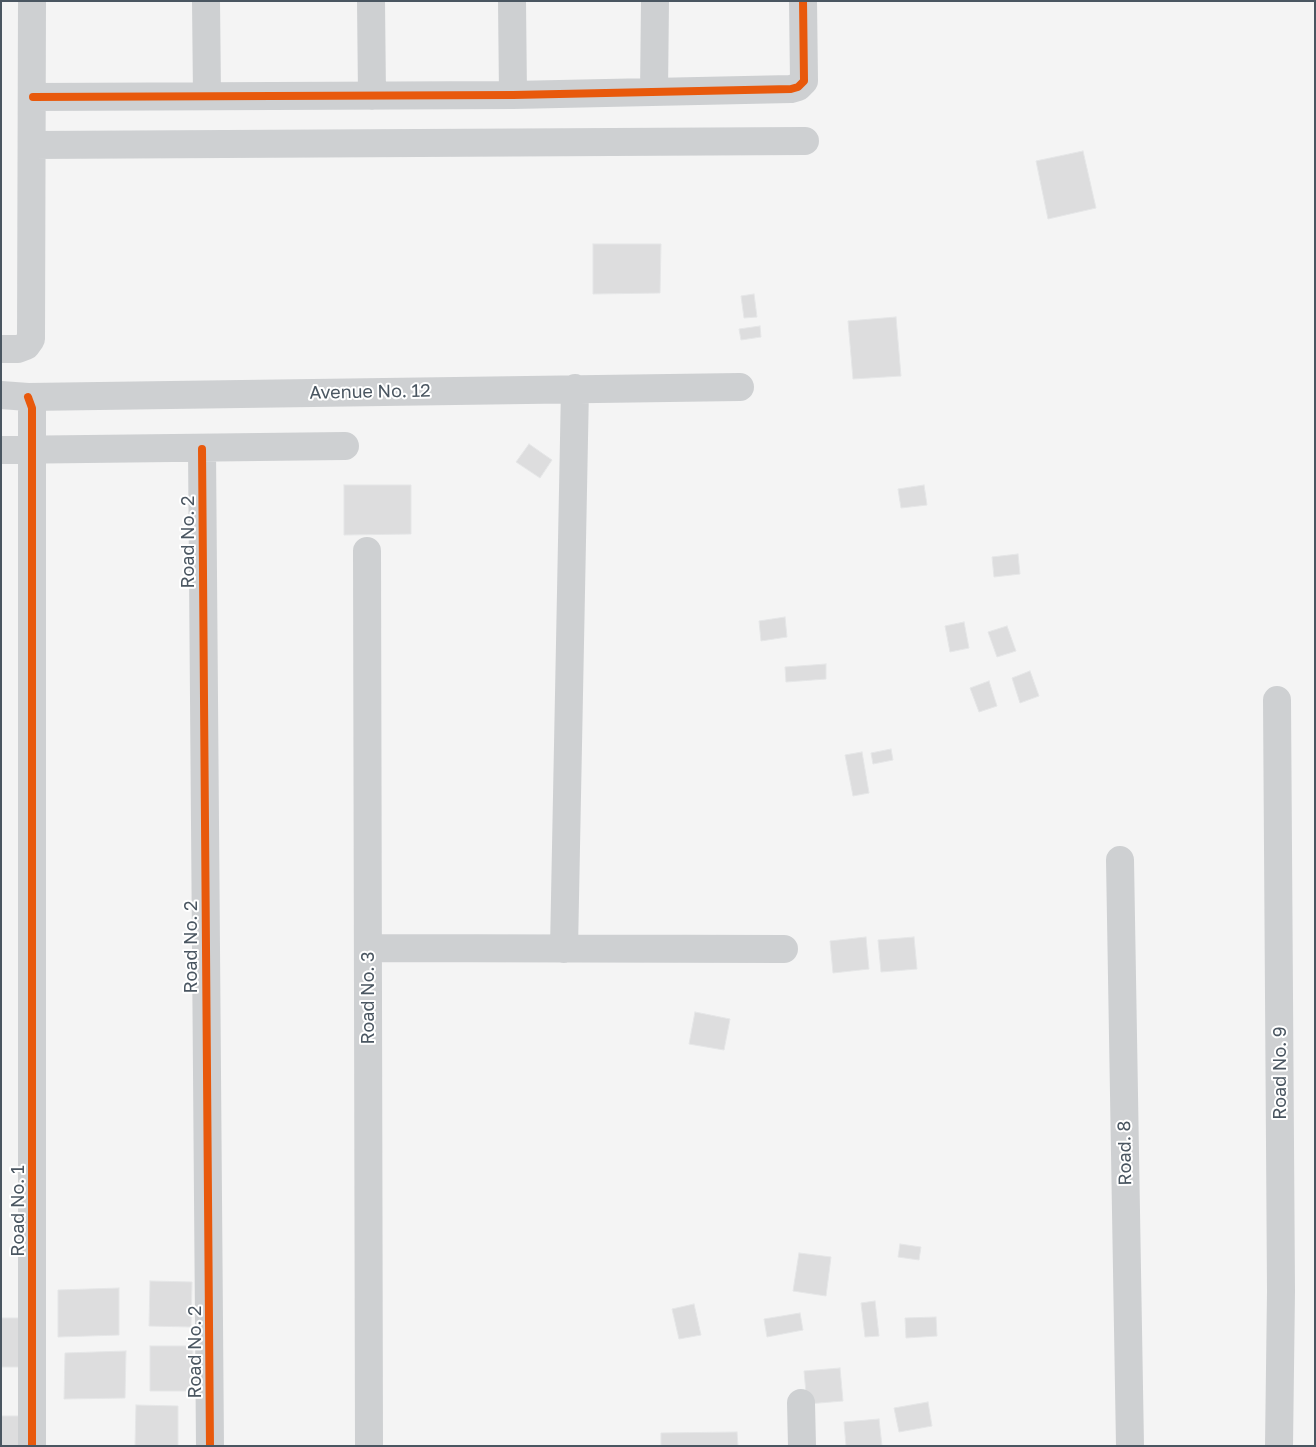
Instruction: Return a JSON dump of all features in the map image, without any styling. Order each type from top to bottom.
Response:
[{"type":"street","points":[[1,349],[18,349],[26,346],[31,339],[32,1]]},
{"type":"street","points":[[206,1],[206,96]]},
{"type":"street","points":[[371,1],[372,96]]},
{"type":"street","points":[[512,1],[513,95]]},
{"type":"street","points":[[654,92],[655,1]]},
{"type":"street","points":[[33,97],[513,95],[798,87],[804,82],[803,1]]},
{"type":"street","points":[[32,145],[805,141]]},
{"type":"street","name":"Avenue No. 12","points":[[1,396],[740,387]]},
{"type":"street","points":[[564,949],[575,388]]},
{"type":"street","name":"Road No. 1","points":[[28,397],[32,408],[32,1446]]},
{"type":"street","points":[[1,450],[344,446]]},
{"type":"street","name":"Road No. 2","points":[[202,449],[210,1446]]},
{"type":"street","name":"Road No. 3","points":[[366,551],[369,1446]]},
{"type":"street","name":"Road No. 9","points":[[1277,700],[1281,1291],[1279,1446]]},
{"type":"street","name":"Road. 8","points":[[1120,860],[1130,1446]]},
{"type":"street","points":[[368,948],[784,949]]},
{"type":"street","points":[[802,1403],[802,1446]]},
{"type":"building","points":[[1083,151],[1096,208],[1048,219],[1036,161]]},
{"type":"building","points":[[593,244],[661,244],[660,293],[593,294]]},
{"type":"building","points":[[754,294],[757,317],[744,318],[741,296]]},
{"type":"building","points":[[896,317],[901,376],[853,379],[848,321]]},
{"type":"building","points":[[760,326],[761,337],[741,340],[739,329]]},
{"type":"building","points":[[529,444],[552,460],[540,478],[516,462]]},
{"type":"building","points":[[344,485],[411,485],[411,534],[344,535]]},
{"type":"building","points":[[924,485],[927,505],[901,508],[898,489]]},
{"type":"building","points":[[1018,554],[1020,574],[994,577],[992,557]]},
{"type":"building","points":[[785,617],[787,637],[761,641],[759,621]]},
{"type":"building","points":[[964,622],[969,648],[950,652],[945,626]]},
{"type":"building","points":[[1007,626],[1016,651],[997,657],[988,632]]},
{"type":"building","points":[[826,664],[826,679],[786,682],[785,667]]},
{"type":"building","points":[[1030,671],[1039,696],[1020,703],[1012,678]]},
{"type":"building","points":[[989,681],[997,706],[979,712],[970,688]]},
{"type":"building","points":[[891,749],[893,760],[873,764],[871,753]]},
{"type":"building","points":[[862,752],[869,793],[853,796],[845,755]]},
{"type":"building","points":[[866,937],[869,969],[833,973],[830,941]]},
{"type":"building","points":[[914,937],[917,969],[881,972],[878,940]]},
{"type":"building","points":[[695,1012],[730,1019],[724,1050],[689,1044]]},
{"type":"building","points":[[900,1244],[921,1247],[919,1260],[898,1257]]},
{"type":"building","points":[[799,1253],[831,1257],[826,1296],[793,1291]]},
{"type":"building","points":[[150,1281],[192,1282],[191,1327],[149,1326]]},
{"type":"building","points":[[119,1288],[119,1335],[58,1337],[58,1290]]},
{"type":"building","points":[[875,1301],[879,1336],[865,1337],[861,1303]]},
{"type":"building","points":[[694,1304],[701,1335],[679,1339],[672,1309]]},
{"type":"building","points":[[800,1313],[803,1330],[767,1337],[764,1319]]},
{"type":"building","points":[[936,1317],[937,1336],[906,1338],[905,1318]]},
{"type":"building","points":[[1,1318],[19,1318],[19,1367],[1,1367]]},
{"type":"building","points":[[150,1346],[193,1346],[192,1391],[150,1391]]},
{"type":"building","points":[[126,1351],[125,1398],[64,1399],[65,1353]]},
{"type":"building","points":[[840,1368],[843,1401],[807,1404],[804,1371]]},
{"type":"building","points":[[928,1402],[932,1426],[899,1432],[894,1408]]},
{"type":"building","points":[[136,1405],[178,1406],[178,1446],[135,1446]]},
{"type":"building","points":[[1,1416],[20,1416],[20,1446],[1,1446]]},
{"type":"building","points":[[879,1419],[882,1446],[846,1446],[844,1422]]},
{"type":"building","points":[[737,1432],[738,1446],[661,1446],[661,1433]]},
{"type":"cycle path","points":[[33,97],[513,95],[791,89],[798,87],[804,81],[803,1]]},
{"type":"cycle path","points":[[28,397],[32,408],[32,1446]]},
{"type":"cycle path","points":[[202,449],[210,1446]]}]
